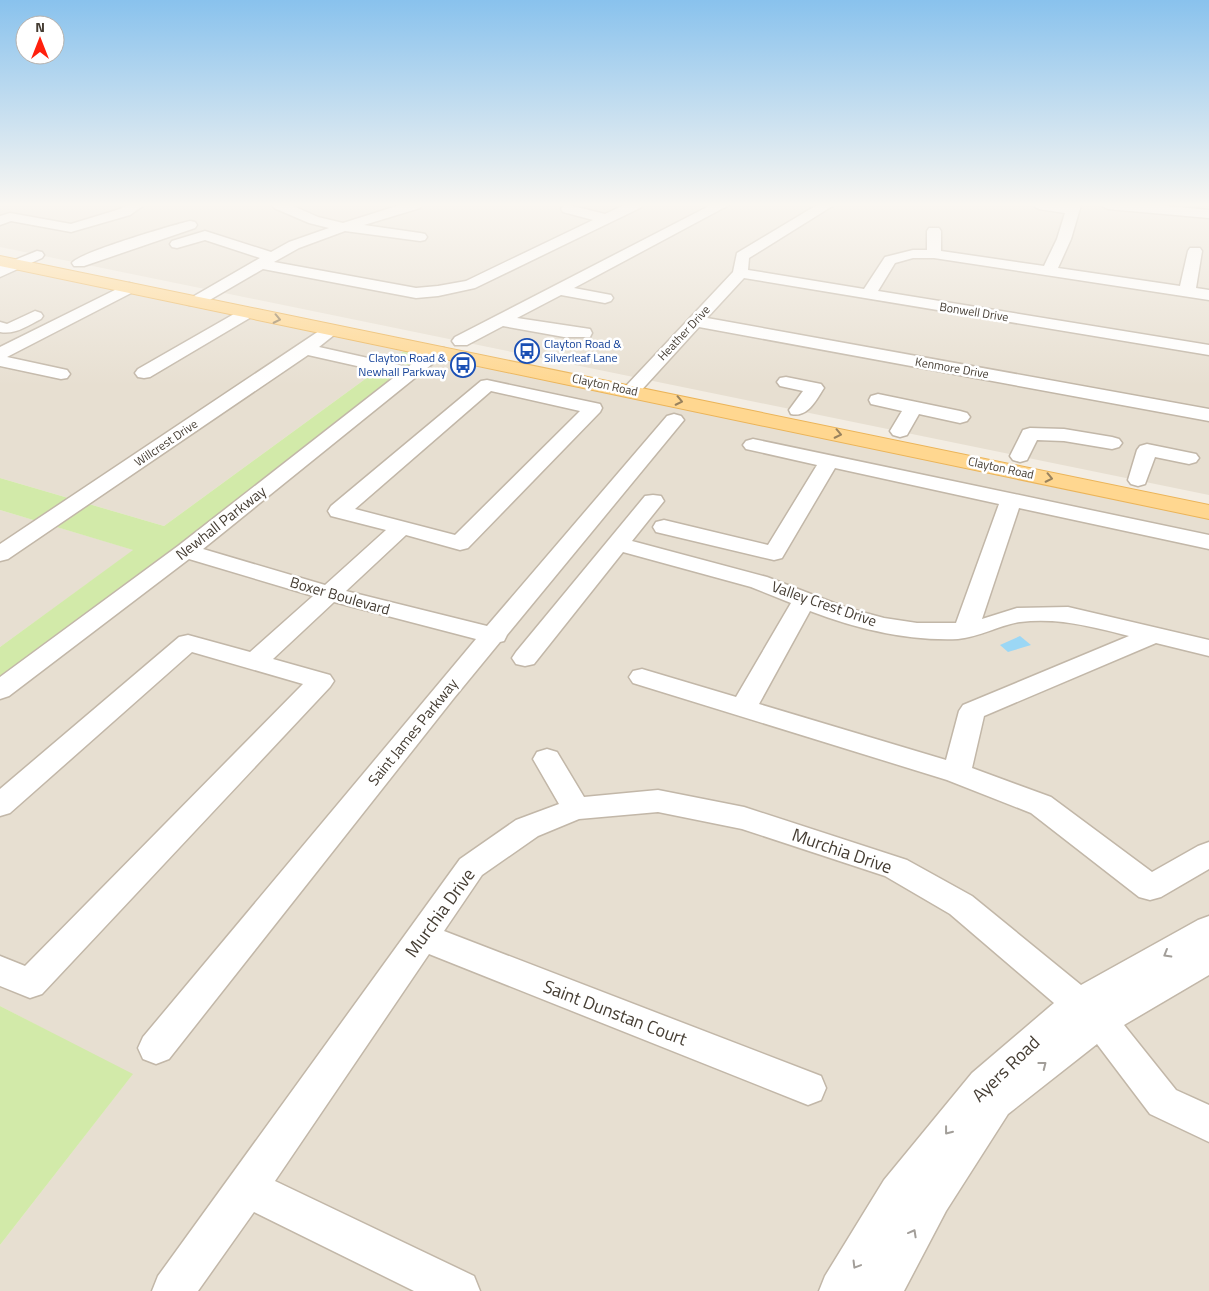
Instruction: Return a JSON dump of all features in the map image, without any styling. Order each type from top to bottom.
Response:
[{"type":"main road","name":"Clayton Road","points":[[90,265],[518,353],[637,385],[1209,512]]},
{"type":"main road","name":"Clayton Road","points":[[5,266],[129,288],[393,344],[798,410],[1209,495]]},
{"type":"main road","points":[[410,332],[423,337],[426,343],[435,346],[438,352],[452,350],[484,355],[518,353]]},
{"type":"street","points":[[195,302],[257,265]]},
{"type":"street","points":[[284,265],[416,293],[470,285],[511,265]]},
{"type":"street","points":[[461,341],[606,265]]},
{"type":"street","name":"Heather Drive","points":[[637,385],[740,273],[741,265]]},
{"type":"street","points":[[868,294],[887,265]]},
{"type":"street","points":[[1006,265],[1209,295]]},
{"type":"street","points":[[1049,272],[1052,265]]},
{"type":"street","points":[[1187,292],[1192,265]]},
{"type":"street","name":"Bonwell Drive","points":[[740,273],[1209,350]]},
{"type":"street","points":[[0,354],[129,288]]},
{"type":"street","points":[[558,290],[605,298]]},
{"type":"street","points":[[144,373],[246,313]]},
{"type":"street","points":[[0,327],[9,329],[34,316]]},
{"type":"street","points":[[500,320],[564,332],[584,333]]},
{"type":"street","name":"Kenmore Drive","points":[[695,321],[1209,415]]},
{"type":"street","name":"Willcrest Drive","points":[[0,554],[331,331]]},
{"type":"street","points":[[365,363],[393,344]]},
{"type":"street","points":[[306,349],[412,373]]},
{"type":"street","name":"Newhall Parkway","points":[[0,690],[186,550],[438,352]]},
{"type":"street","points":[[0,361],[61,374]]},
{"type":"street","points":[[786,382],[814,388],[798,410]]},
{"type":"street","points":[[487,385],[593,408],[460,544],[401,528],[339,511],[487,385]]},
{"type":"street","points":[[878,400],[960,417]]},
{"type":"street","points":[[900,431],[914,408]]},
{"type":"street","name":"Saint James Parkway","points":[[156,1048],[439,700],[674,420]]},
{"type":"street","points":[[1020,456],[1030,434],[1064,435],[1112,443]]},
{"type":"street","points":[[752,444],[1209,542]]},
{"type":"street","points":[[1138,480],[1147,450],[1189,458]]},
{"type":"street","points":[[664,527],[774,553],[829,461]]},
{"type":"street","points":[[966,630],[1011,499]]},
{"type":"street","points":[[525,658],[652,500]]},
{"type":"street","points":[[255,662],[401,528]]},
{"type":"street","name":"Valley Crest Drive","points":[[617,544],[754,580],[838,613],[883,625],[918,631],[966,630],[1018,615],[1068,614],[1209,648]]},
{"type":"street","name":"Boxer Boulevard","points":[[186,550],[329,594],[494,636]]},
{"type":"street","points":[[754,580],[769,552]]},
{"type":"street","points":[[743,709],[804,600]]},
{"type":"street","points":[[957,773],[972,712],[1156,634]]},
{"type":"street","points":[[0,805],[188,643],[321,681],[30,984],[0,970]]},
{"type":"street","points":[[642,677],[957,773],[1041,805],[1150,888],[1209,854]]},
{"type":"street","points":[[548,759],[576,808]]},
{"type":"street","name":"Murchia Drive","points":[[173,1291],[471,867],[527,828],[576,808],[658,801],[744,818],[896,868],[961,905],[1090,1012],[1163,1102],[1209,1124]]},
{"type":"street","name":"Ayers Road","points":[[840,1291],[898,1194],[984,1085],[1209,928]]},
{"type":"street","name":"Saint Dunstan Court","points":[[422,937],[808,1088]]},
{"type":"street","name":"Ayers Road","points":[[881,1291],[932,1197],[995,1102],[1090,1012],[1209,958]]},
{"type":"street","points":[[247,1188],[459,1291]]},
{"type":"shaded area","points":[[0,265],[20,265],[409,347],[164,526],[0,478]]},
{"type":"shaded area","points":[[89,265],[1209,265],[1209,495]]},
{"type":"shaded area","points":[[438,352],[1209,512],[1209,929],[1079,1003],[843,1291],[0,1291],[0,1245],[132,1075],[0,1006],[0,690]]},
{"type":"shaded area","points":[[0,510],[134,550],[0,647]]},
{"type":"shaded area","points":[[1209,958],[1209,1291],[881,1291],[995,1102]]},
{"type":"green space","points":[[409,347],[438,352],[0,690],[0,647],[133,550],[0,510],[0,478],[164,526]]},
{"type":"green space","points":[[0,1006],[133,1074],[0,1245]]},
{"type":"water","points":[[1020,636],[1031,645],[1008,652],[1000,645]]},
{"type":"place","name":"Clayton Road & Silverleaf Lane","points":[[527,351]]},
{"type":"place","name":"Clayton Road & Newhall Parkway","points":[[463,365]]}]
